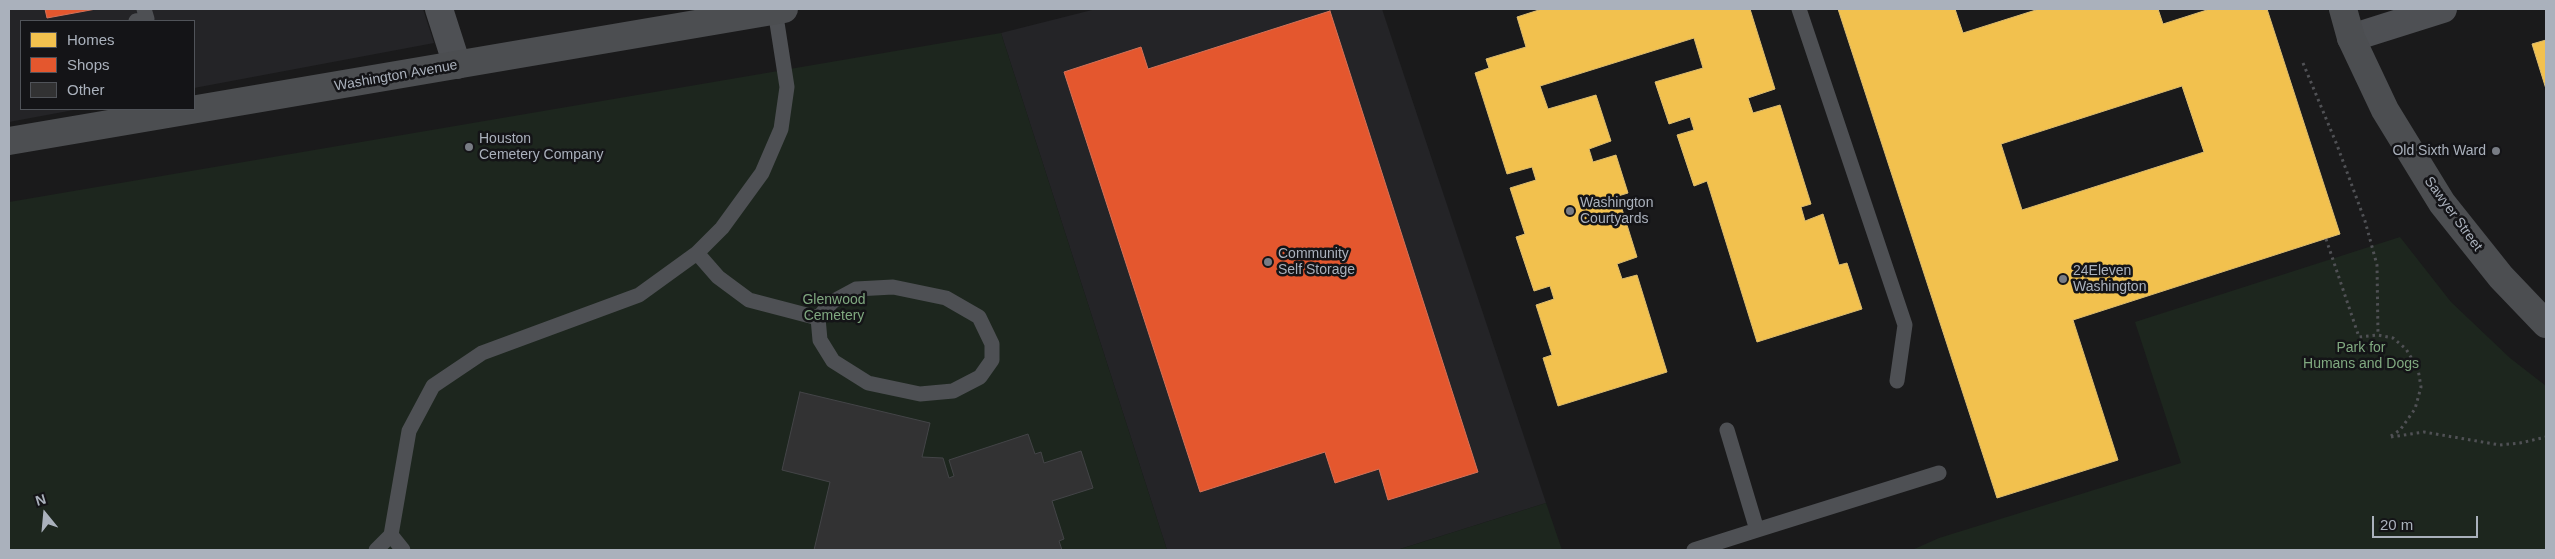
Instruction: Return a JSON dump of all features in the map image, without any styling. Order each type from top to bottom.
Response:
[{"type":"main road","name":"Sawyer Street","points":[[2343,9],[2352,38],[2384,110],[2442,203],[2501,277],[2546,324]]},
{"type":"main road","name":"Washington Avenue","points":[[195,103],[457,65],[779,10]]},
{"type":"main road","name":"Washington Avenue","points":[[9,141],[97,117],[145,110]]},
{"type":"street","points":[[439,9],[457,65]]},
{"type":"street","points":[[2352,38],[2444,9]]},
{"type":"lane","points":[[142,20],[147,19],[144,9]]},
{"type":"lane","points":[[1799,9],[1905,325],[1897,381]]},
{"type":"lane","points":[[376,550],[391,535],[409,431],[433,386],[482,353],[639,295],[697,253],[722,228],[762,173],[781,129],[786,87],[779,10]]},
{"type":"lane","points":[[697,253],[718,276],[749,300],[818,318]]},
{"type":"lane","points":[[893,287],[946,298],[979,317],[992,344],[992,360],[980,377],[953,391],[920,394],[868,383],[833,361],[820,340],[818,318],[832,302],[856,289],[893,287]]},
{"type":"lane","points":[[1727,430],[1757,530]]},
{"type":"lane","points":[[1694,550],[1939,473]]},
{"type":"lane","points":[[391,535],[403,550]]},
{"type":"path","points":[[2303,63],[2365,221],[2377,265],[2378,335]]},
{"type":"path","points":[[2326,239],[2359,337],[2378,335],[2393,338],[2406,349],[2418,368],[2421,387],[2415,409],[2400,430],[2388,438],[2408,433],[2424,432],[2500,445],[2546,437]]},
{"type":"shaded area","points":[[9,9],[423,9],[434,43],[195,88],[195,20],[20,20],[20,110],[74,110],[9,122]]},
{"type":"shaded area","points":[[1096,9],[1382,9],[1546,503],[1397,550],[1167,550],[1001,33]]},
{"type":"green space","name":"Glenwood Cemetery","points":[[1001,33],[1167,550],[9,550],[9,202]]},
{"type":"green space","name":"Park for Humans and Dogs","points":[[2400,237],[2451,302],[2510,358],[2546,386],[2546,550],[1912,550],[1939,538],[2181,463],[2135,322]]},
{"type":"green space","points":[[1546,503],[1562,550],[1397,550]]},
{"type":"building: Homes","name":"Washington Courtyards","points":[[1542,9],[1750,9],[1775,89],[1748,98],[1753,113],[1780,105],[1811,204],[1801,207],[1805,221],[1823,214],[1839,265],[1847,263],[1862,309],[1757,342],[1707,181],[1694,186],[1677,135],[1694,130],[1690,117],[1669,124],[1655,82],[1703,68],[1694,38],[1540,86],[1548,109],[1596,95],[1611,141],[1589,149],[1593,162],[1616,155],[1628,193],[1618,196],[1637,257],[1617,264],[1622,279],[1637,275],[1667,372],[1558,406],[1543,358],[1552,355],[1536,305],[1554,299],[1550,286],[1534,291],[1516,237],[1525,234],[1510,188],[1536,180],[1532,167],[1507,174],[1475,73],[1489,68],[1486,59],[1526,47],[1517,17]]},
{"type":"building: Homes","name":"24Eleven Washington","points":[[1838,9],[1955,9],[1963,33],[2039,9],[2158,9],[2163,24],[2210,9],[2267,9],[2340,234],[2073,320],[2118,460],[1997,498]],"holes":[[[2182,86],[2204,152],[2022,210],[2001,144]]]},
{"type":"building: Homes","points":[[2546,40],[2546,89],[2532,44]]},
{"type":"building: Shops","points":[[45,9],[96,9],[47,18]]},
{"type":"building: Shops","name":"Community Self Storage","points":[[1330,11],[1478,472],[1388,500],[1379,469],[1335,483],[1325,452],[1200,492],[1064,72],[1141,47],[1148,69]]},
{"type":"building: Other","points":[[800,392],[930,423],[922,457],[943,458],[949,478],[954,476],[949,460],[1028,434],[1035,454],[1041,452],[1044,463],[1081,451],[1093,488],[1052,501],[1064,539],[1059,541],[1062,550],[814,550],[830,482],[782,470]]},
{"type":"place","name":"Houston Cemetery Company","points":[[469,147]]},
{"type":"place","name":"Old Sixth Ward","points":[[2496,151]]},
{"type":"place","name":"Washington Courtyards","points":[[1570,211]]},
{"type":"place","name":"Community Self Storage","points":[[1268,262]]},
{"type":"place","name":"24Eleven Washington","points":[[2063,279]]}]
